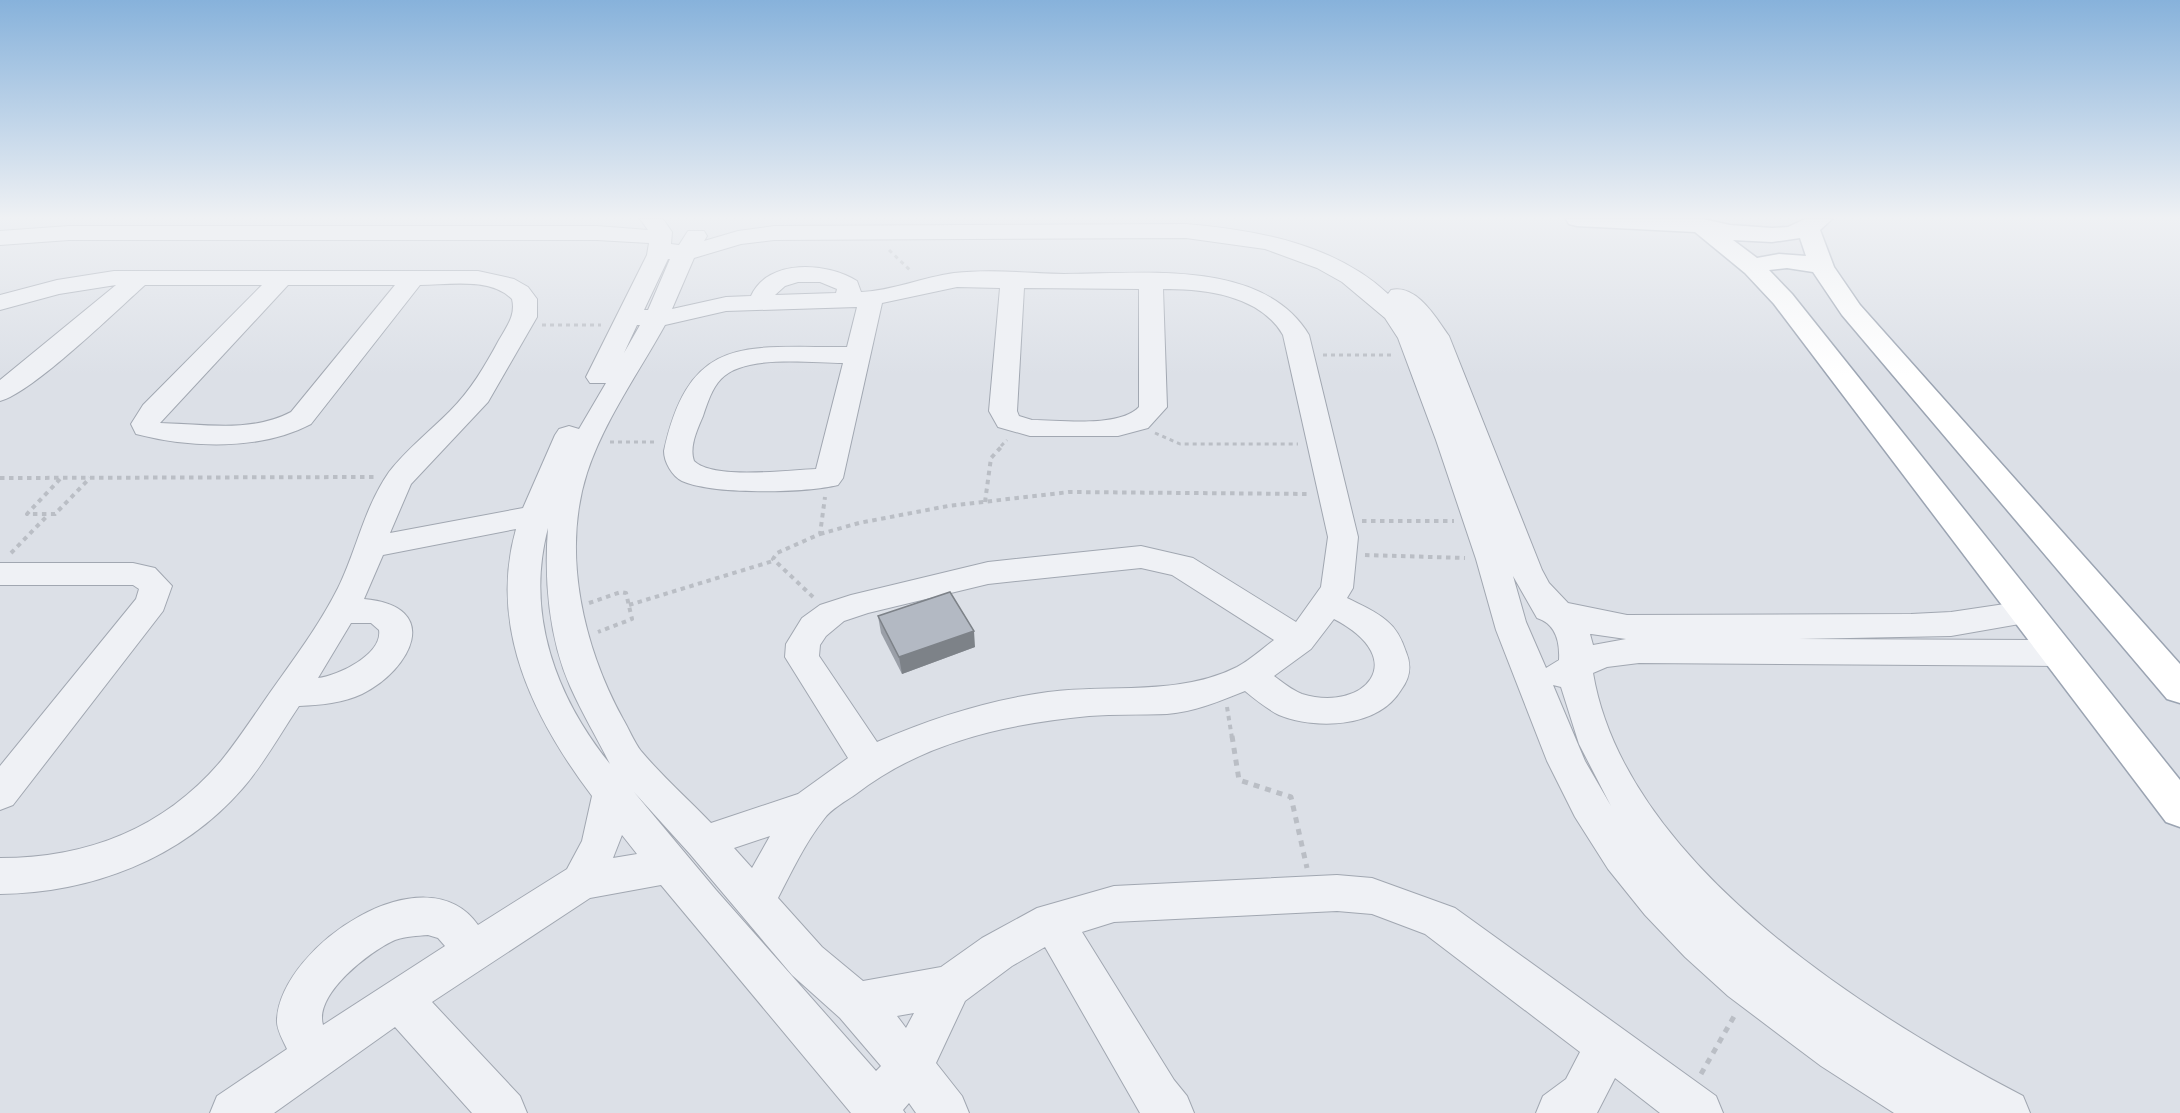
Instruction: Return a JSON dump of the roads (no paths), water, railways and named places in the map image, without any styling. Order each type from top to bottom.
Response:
[{"type":"main road","points":[[1757,271],[1783,299],[2180,810]]},
{"type":"main road","points":[[1825,271],[1851,310],[2180,689]]},
{"type":"street","points":[[656,271],[645,314],[568,464],[534,516],[525,574],[525,605],[528,638],[535,665],[558,721],[589,766],[669,866],[878,1109],[912,1067],[950,986]]},
{"type":"street","points":[[656,271],[645,314],[568,464],[561,541],[569,626],[587,685],[627,760],[704,842],[807,961],[856,1004],[912,1067],[945,1113]]},
{"type":"street","points":[[1339,271],[1361,282],[1395,314],[1408,332],[1452,442],[1477,522],[1492,558],[1508,616],[1570,768],[1589,806],[1605,830],[1650,892],[1704,950],[1804,1031],[1854,1064],[1938,1113]]},
{"type":"street","points":[[1364,271],[1392,288],[1425,319],[1444,354],[1526,570],[1540,594],[1558,614],[1575,641],[1574,669],[1593,736],[1617,785],[1667,857],[1730,925],[1795,980],[1907,1057],[2006,1113]]},
{"type":"street","points":[[0,393],[40,363],[140,277]]},
{"type":"street","points":[[0,303],[86,281],[140,277],[478,278],[509,284],[525,298],[528,307],[520,325],[471,405],[401,477],[381,512],[342,611],[289,693],[228,780],[188,816],[152,839],[99,863],[52,875],[0,876]]},
{"type":"street","points":[[283,278],[153,411],[144,424],[146,428],[159,431],[262,433],[291,424],[301,418],[413,278]]},
{"type":"street","points":[[645,314],[685,315],[726,304],[860,300],[957,280],[1151,282],[1208,284],[1228,288],[1264,302],[1289,323],[1296,334],[1337,507],[1343,554],[1337,588],[1329,602],[1299,640],[1236,681],[1198,695],[1168,700],[1116,700],[1048,706],[982,718],[918,740],[870,762],[811,806],[704,842]]},
{"type":"street","points":[[1013,280],[1003,411],[1008,421],[1030,428],[1118,428],[1141,421],[1153,407],[1151,282]]},
{"type":"street","points":[[858,355],[751,356],[721,366],[704,383],[681,441],[678,453],[681,464],[689,473],[701,478],[828,478],[858,355],[860,300]]},
{"type":"street","points":[[0,376],[40,363]]},
{"type":"street","points":[[369,547],[534,516]]},
{"type":"street","points":[[870,762],[802,657],[807,636],[832,614],[915,589],[988,573],[1141,557],[1182,566],[1299,640]]},
{"type":"street","points":[[0,794],[151,603],[156,586],[152,580],[133,574],[4,565]]},
{"type":"street","points":[[1236,681],[1292,705],[1314,711],[1347,710],[1374,698],[1386,686],[1392,671],[1391,656],[1385,640],[1373,627],[1329,602]]},
{"type":"street","points":[[1508,616],[1513,612],[1530,607],[1591,622],[1627,627],[1869,627],[1951,624],[2025,613]]},
{"type":"street","points":[[289,693],[327,691],[348,685],[383,662],[393,648],[397,635],[394,624],[385,615],[371,610],[342,611]]},
{"type":"street","points":[[1530,670],[1553,676],[1574,669],[1601,655],[1639,650],[2056,653]]},
{"type":"street","points":[[581,882],[600,843],[612,792]]},
{"type":"street","points":[[755,903],[780,854],[811,806]]},
{"type":"street","points":[[234,1113],[399,999],[581,882],[669,866]]},
{"type":"street","points":[[856,1004],[950,986],[997,952],[1052,921],[1114,904],[1312,894],[1372,896],[1440,921],[1692,1108]]},
{"type":"street","points":[[315,1056],[299,1020],[304,998],[317,975],[335,955],[358,938],[382,926],[407,919],[430,918],[450,923],[472,951]]},
{"type":"street","points":[[1052,921],[1157,1097],[1170,1113]]},
{"type":"street","points":[[774,987],[807,961]]},
{"type":"street","points":[[399,999],[503,1113]]},
{"type":"street","points":[[1560,1113],[1582,1095],[1607,1046]]}]
